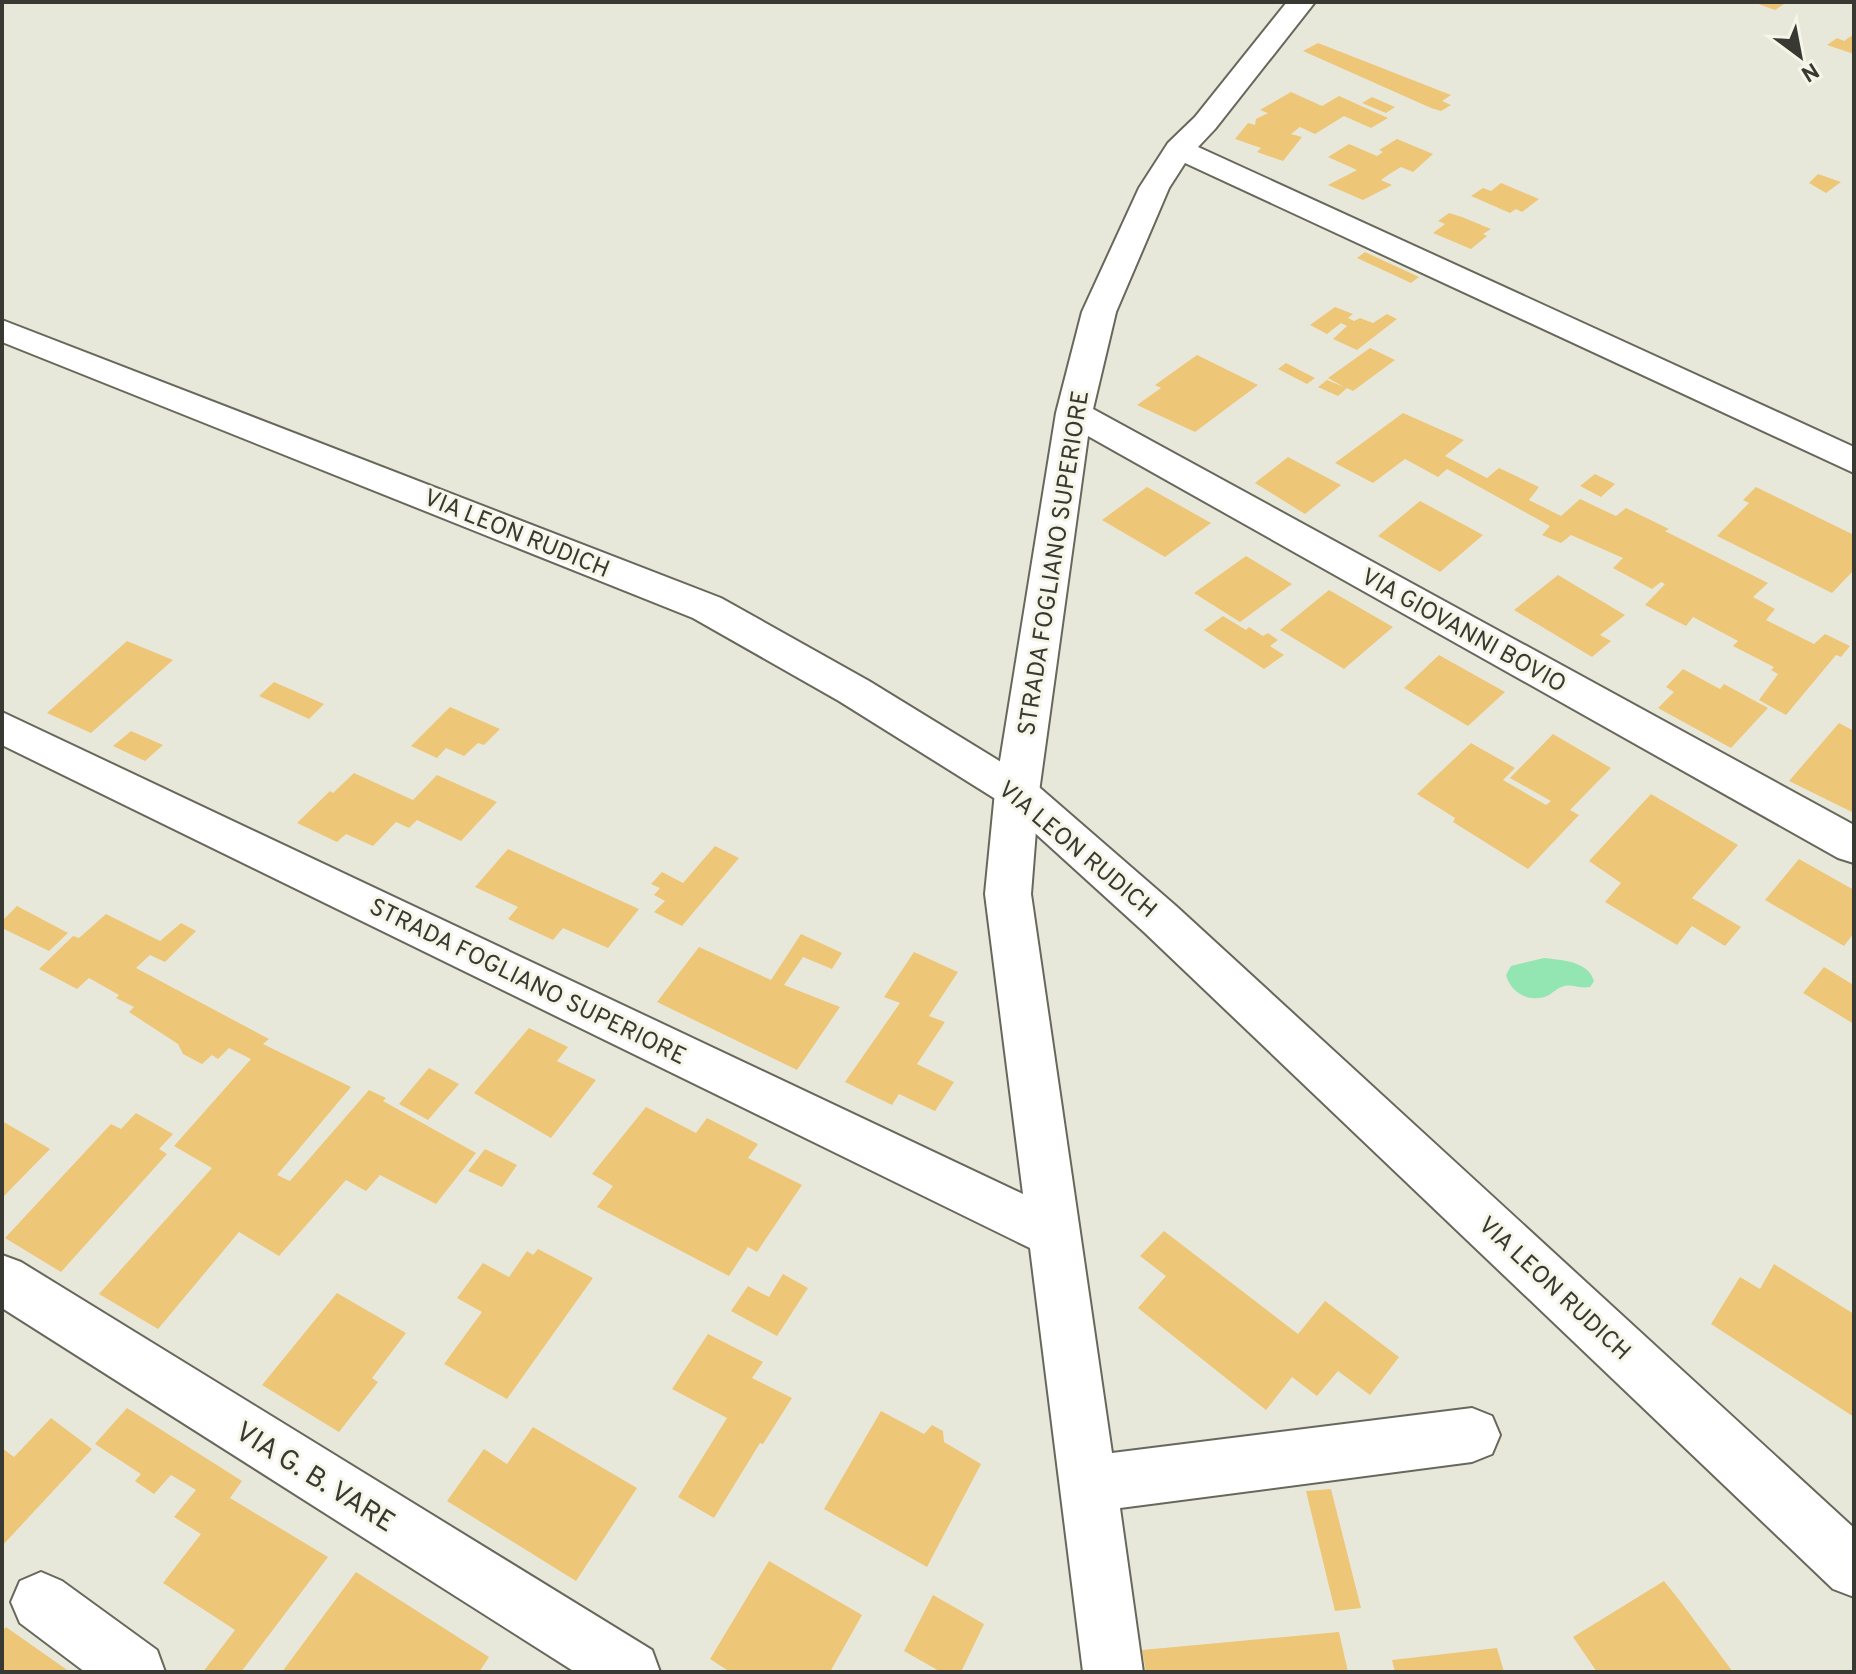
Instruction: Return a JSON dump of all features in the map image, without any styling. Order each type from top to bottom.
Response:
[{"type":"street","name":"STRADA FOGLIANO SUPERIORE","points":[[1113,1672],[1008,894],[1017,792],[1074,413],[1099,312],[1154,188],[1179,149],[1205,123],[1301,2]]},
{"type":"street","points":[[1179,149],[1854,461]]},
{"type":"street","name":"VIA LEON RUDICH","points":[[2,330],[707,608],[854,691],[1017,792],[1160,919],[1854,1568]]},
{"type":"street","name":"VIA GIOVANNI BOVIO","points":[[1074,413],[1854,846]]},
{"type":"street","name":"STRADA FOGLIANO SUPERIORE","points":[[2,727],[1054,1234]]},
{"type":"street","name":"VIA G. B. VARE","points":[[2,1279],[630,1672]]},
{"type":"street","points":[[1088,1484],[1472,1435]]},
{"type":"street","points":[[41,1602],[135,1672]]},
{"type":"shaded area","points":[[1544,958],[1580,965],[1594,981],[1590,987],[1564,986],[1540,998],[1527,997],[1516,991],[1506,975],[1511,966]]},
{"type":"building","points":[[1753,2],[1787,2],[1775,10]]},
{"type":"building","points":[[1854,34],[1854,54],[1827,45],[1837,38],[1844,41]]},
{"type":"building","points":[[1318,43],[1451,95],[1442,101],[1451,105],[1441,111],[1431,108],[1303,51]]},
{"type":"building","points":[[1291,92],[1322,106],[1339,96],[1388,118],[1371,128],[1344,116],[1315,134],[1300,127],[1291,134],[1302,137],[1283,161],[1257,152],[1261,148],[1235,139],[1248,123],[1255,125],[1256,119],[1268,113],[1260,110]]},
{"type":"building","points":[[1372,97],[1395,107],[1386,113],[1362,103]]},
{"type":"building","points":[[1397,139],[1433,154],[1413,172],[1401,167],[1391,173],[1381,180],[1392,185],[1363,200],[1328,185],[1357,170],[1328,157],[1349,144],[1377,156],[1383,152],[1379,150]]},
{"type":"building","points":[[1818,174],[1841,182],[1826,193],[1809,183]]},
{"type":"building","points":[[1501,183],[1539,199],[1522,212],[1516,209],[1510,213],[1471,196],[1483,188],[1491,191]]},
{"type":"building","points":[[1449,213],[1491,229],[1471,249],[1433,233],[1445,224],[1438,221]]},
{"type":"building","points":[[1365,252],[1419,277],[1411,283],[1357,258]]},
{"type":"building","points":[[1335,307],[1353,314],[1348,318],[1354,321],[1360,318],[1373,323],[1387,314],[1397,319],[1357,350],[1333,339],[1347,326],[1341,323],[1327,334],[1310,325]]},
{"type":"building","points":[[1370,348],[1395,360],[1353,391],[1347,388],[1338,396],[1318,387],[1327,380],[1344,387],[1328,378]]},
{"type":"building","points":[[1197,355],[1258,385],[1195,432],[1137,405],[1161,388],[1155,385]]},
{"type":"building","points":[[1286,363],[1315,378],[1307,384],[1278,369]]},
{"type":"building","points":[[1403,413],[1464,440],[1445,456],[1487,478],[1499,468],[1539,487],[1529,500],[1561,516],[1580,499],[1616,516],[1626,508],[1669,529],[1665,531],[1768,583],[1753,597],[1775,609],[1766,620],[1814,644],[1825,634],[1850,646],[1841,657],[1836,655],[1786,715],[1759,700],[1778,674],[1771,670],[1774,667],[1733,646],[1738,641],[1693,617],[1686,626],[1645,605],[1665,584],[1661,582],[1652,589],[1613,568],[1623,558],[1571,535],[1561,543],[1542,535],[1550,526],[1447,469],[1438,477],[1405,459],[1373,483],[1335,463]]},
{"type":"building","points":[[1288,457],[1341,485],[1305,514],[1255,483]]},
{"type":"building","points":[[1595,474],[1615,484],[1601,497],[1580,486]]},
{"type":"building","points":[[1147,487],[1211,523],[1165,557],[1102,520]]},
{"type":"building","points":[[1756,487],[1854,535],[1854,570],[1832,593],[1717,536],[1749,503],[1743,500]]},
{"type":"building","points":[[1420,501],[1483,535],[1440,572],[1378,536]]},
{"type":"building","points":[[1246,556],[1292,584],[1240,622],[1194,593]]},
{"type":"building","points":[[1558,575],[1625,615],[1600,635],[1611,641],[1592,657],[1514,610]]},
{"type":"building","points":[[1329,590],[1393,627],[1344,669],[1280,630]]},
{"type":"building","points":[[1223,616],[1246,630],[1249,627],[1263,636],[1268,633],[1278,640],[1270,646],[1284,655],[1264,669],[1204,630]]},
{"type":"building","points":[[127,641],[173,660],[91,733],[47,713]]},
{"type":"building","points":[[1439,655],[1505,692],[1468,726],[1404,688]]},
{"type":"building","points":[[1683,669],[1720,689],[1724,684],[1768,708],[1731,748],[1658,708],[1674,692],[1666,687]]},
{"type":"building","points":[[274,682],[324,704],[309,719],[259,696]]},
{"type":"building","points":[[450,707],[500,729],[484,745],[478,743],[464,756],[446,748],[437,758],[411,746]]},
{"type":"building","points":[[1839,723],[1854,731],[1854,813],[1789,781]]},
{"type":"building","points":[[131,731],[163,745],[145,761],[113,746]]},
{"type":"building","points":[[1553,734],[1611,768],[1570,810],[1579,815],[1528,869],[1453,822],[1455,818],[1417,794],[1471,743],[1515,768],[1503,780],[1546,805],[1551,801],[1510,778]]},
{"type":"building","points":[[354,773],[413,800],[437,775],[497,802],[461,841],[417,820],[409,828],[396,822],[373,846],[346,834],[337,842],[297,823]]},
{"type":"building","points":[[1651,794],[1738,845],[1692,898],[1741,927],[1725,946],[1692,926],[1677,945],[1605,902],[1621,883],[1589,861]]},
{"type":"building","points":[[715,846],[739,858],[682,926],[654,912],[665,901],[654,895],[660,888],[651,884],[662,872],[683,883]]},
{"type":"building","points":[[508,849],[639,909],[608,948],[563,928],[553,940],[508,919],[518,907],[475,887]]},
{"type":"building","points":[[1799,859],[1854,890],[1854,933],[1844,946],[1765,900]]},
{"type":"building","points":[[17,906],[68,933],[49,951],[2,928],[2,921]]},
{"type":"building","points":[[106,914],[160,941],[181,923],[196,931],[165,962],[150,955],[136,968],[269,1039],[263,1044],[351,1087],[277,1175],[290,1181],[369,1090],[476,1153],[436,1204],[380,1175],[366,1191],[346,1180],[279,1256],[239,1232],[158,1329],[99,1294],[212,1168],[174,1146],[251,1059],[229,1048],[218,1059],[212,1055],[202,1064],[183,1054],[178,1044],[129,1012],[134,1007],[116,998],[119,995],[89,978],[77,989],[39,969],[73,936],[79,938]]},
{"type":"building","points":[[801,934],[842,953],[832,969],[803,957],[784,985],[840,1007],[797,1070],[657,1002],[699,947],[771,980]]},
{"type":"building","points":[[914,952],[958,972],[929,1016],[945,1022],[917,1064],[954,1082],[935,1111],[899,1094],[892,1105],[845,1082],[900,1003],[884,997]]},
{"type":"building","points":[[1824,967],[1852,984],[1854,981],[1854,1024],[1803,993]]},
{"type":"building","points":[[529,1028],[568,1047],[557,1061],[596,1080],[551,1138],[474,1093]]},
{"type":"building","points":[[429,1068],[459,1084],[428,1120],[399,1104]]},
{"type":"building","points":[[646,1107],[696,1133],[707,1118],[758,1144],[748,1158],[802,1185],[757,1252],[748,1247],[729,1276],[597,1207],[613,1186],[592,1174]]},
{"type":"building","points":[[136,1113],[173,1134],[159,1149],[167,1154],[61,1272],[5,1238],[111,1124],[121,1129]]},
{"type":"building","points":[[2,1121],[50,1149],[2,1198]]},
{"type":"building","points":[[485,1149],[517,1165],[502,1187],[468,1171]]},
{"type":"building","points":[[1164,1231],[1298,1334],[1325,1301],[1399,1357],[1370,1395],[1338,1371],[1317,1396],[1292,1377],[1266,1410],[1138,1308],[1166,1276],[1140,1256]]},
{"type":"building","points":[[538,1249],[593,1278],[507,1399],[444,1364],[482,1312],[457,1298],[483,1263],[509,1277],[527,1251],[533,1255]]},
{"type":"building","points":[[1774,1264],[1854,1314],[1854,1417],[1711,1324],[1740,1277],[1760,1289]]},
{"type":"building","points":[[783,1274],[808,1288],[777,1336],[731,1311],[748,1286],[769,1297]]},
{"type":"building","points":[[337,1293],[406,1333],[372,1378],[378,1382],[339,1432],[262,1385]]},
{"type":"building","points":[[708,1334],[763,1362],[752,1378],[792,1398],[714,1518],[678,1497],[727,1418],[672,1389]]},
{"type":"building","points":[[127,1408],[242,1481],[230,1498],[328,1557],[241,1672],[203,1672],[235,1630],[163,1583],[201,1534],[174,1517],[196,1490],[171,1475],[154,1494],[135,1481],[141,1474],[95,1444]]},
{"type":"building","points":[[881,1411],[924,1434],[932,1425],[943,1431],[944,1442],[981,1464],[927,1567],[824,1509]]},
{"type":"building","points":[[51,1418],[92,1449],[2,1546],[2,1448],[14,1457]]},
{"type":"building","points":[[533,1427],[637,1488],[576,1581],[447,1501],[484,1449],[507,1464]]},
{"type":"building","points":[[1331,1489],[1361,1608],[1335,1611],[1306,1491]]},
{"type":"building","points":[[769,1561],[862,1615],[830,1672],[730,1672],[710,1659]]},
{"type":"building","points":[[356,1572],[489,1657],[479,1672],[282,1672]]},
{"type":"building","points":[[1664,1581],[1733,1672],[1597,1672],[1573,1637]]},
{"type":"building","points":[[933,1595],[984,1624],[961,1672],[941,1672],[904,1651]]},
{"type":"building","points":[[6,1627],[70,1672],[2,1672],[2,1631]]},
{"type":"building","points":[[1339,1632],[1348,1672],[1146,1672],[1142,1650]]},
{"type":"building","points":[[1497,1648],[1504,1672],[1395,1672],[1392,1660]]}]
